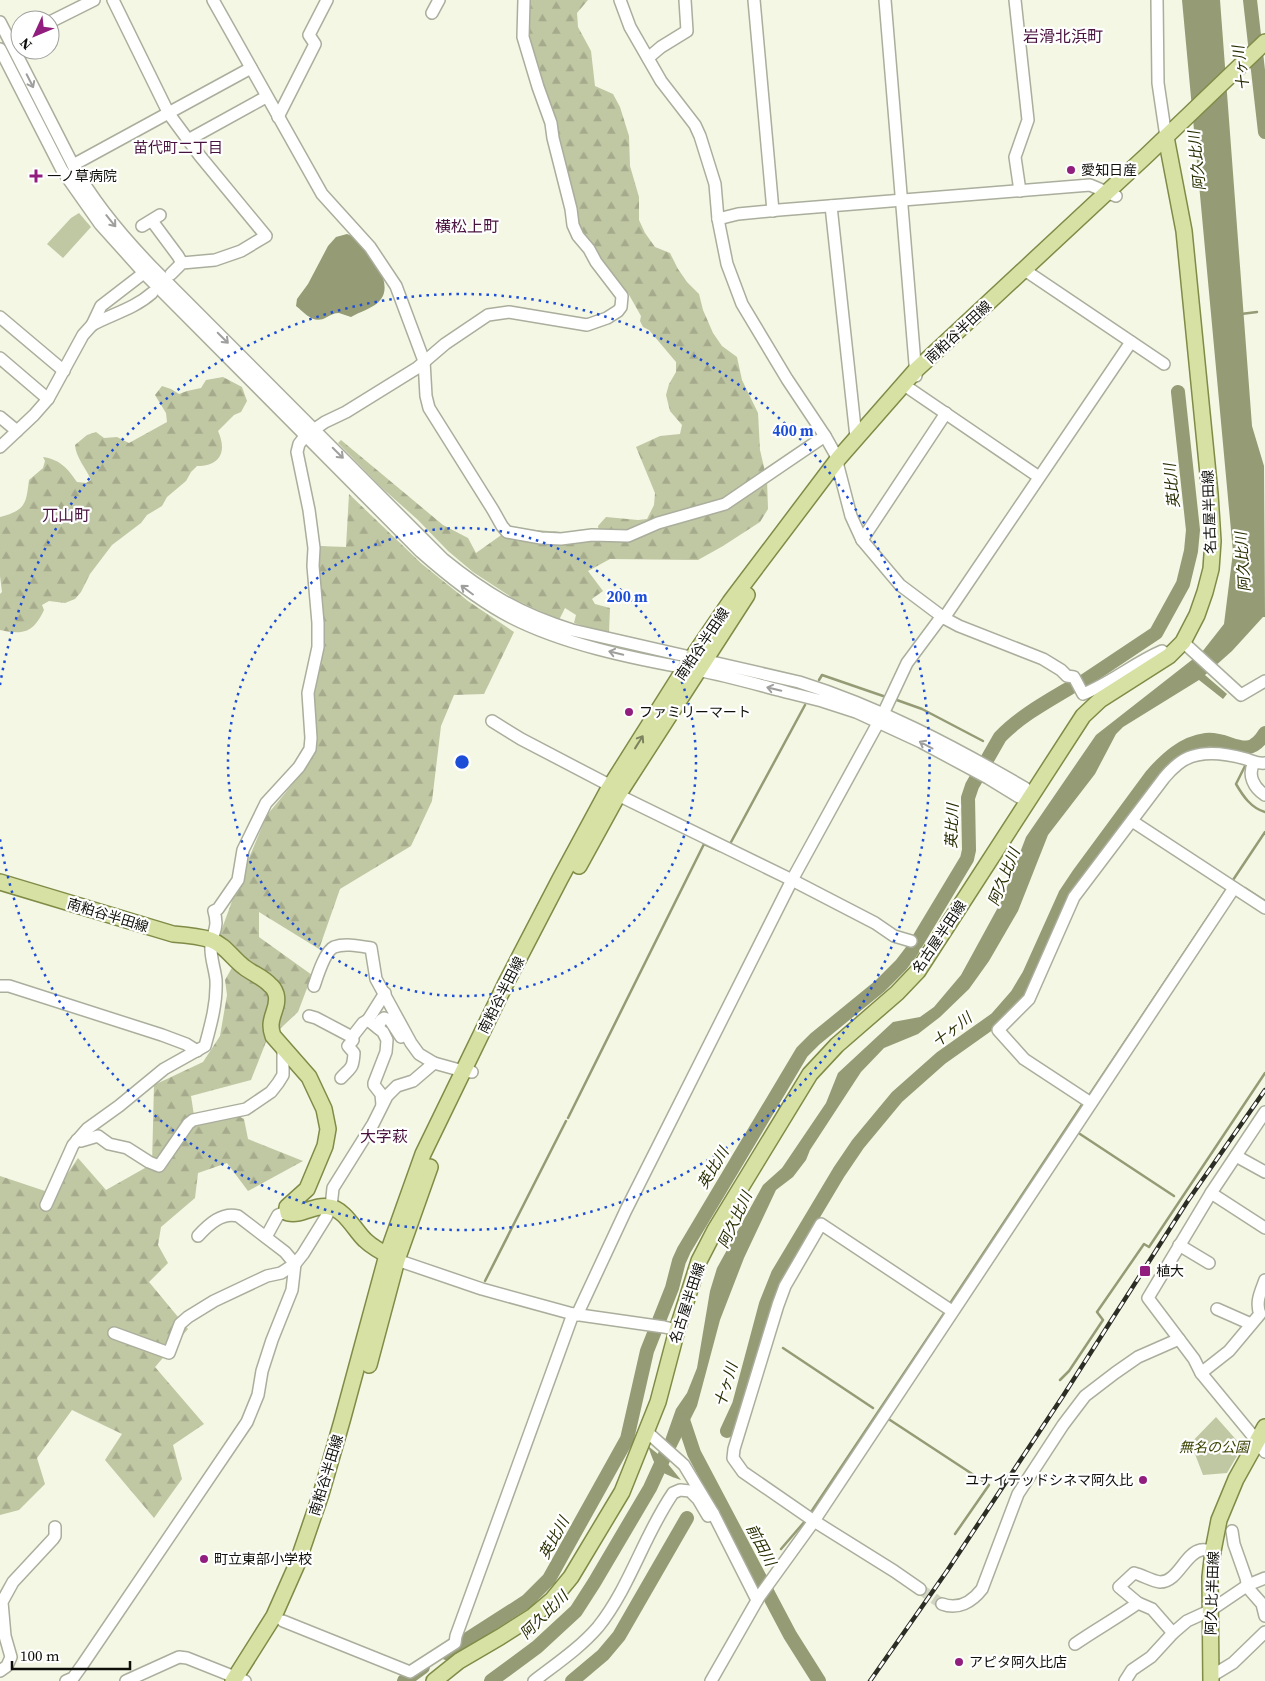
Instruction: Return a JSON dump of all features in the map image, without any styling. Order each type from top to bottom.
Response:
[{"type":"main road","points":[[1167,142],[1265,42]]},
{"type":"main road","points":[[1184,125],[1265,55]]},
{"type":"main road","name":"南粕谷半田線","points":[[838,463],[913,378],[1030,272],[1167,142]]},
{"type":"main road","name":"名古屋半田線","points":[[434,1681],[459,1661],[532,1616],[552,1600],[572,1577],[622,1492],[652,1435],[658,1402],[665,1328],[715,1230],[802,1086],[826,1056],[897,993],[918,971],[1083,716],[1100,700],[1187,646],[1211,569],[1213,541],[1184,231],[1167,142]]},
{"type":"main road","name":"南粕谷半田線","points":[[240,1680],[274,1616],[297,1564],[321,1494],[392,1258],[467,1071],[569,884],[614,791],[695,664],[739,608],[856,438],[913,378],[1112,194]]},
{"type":"main road","name":"南粕谷半田線","points":[[0,882],[173,934],[213,941],[244,967],[264,979],[275,990],[277,1000],[270,1022],[270,1029],[273,1036],[316,1089],[324,1109],[328,1129],[325,1146],[307,1189],[287,1207],[288,1211]]},
{"type":"main road","points":[[288,1211],[288,1213],[295,1214],[315,1207],[331,1206],[348,1219],[365,1240],[392,1258]]},
{"type":"main road","name":"南粕谷半田線","points":[[240,1680],[283,1621],[307,1568],[331,1497],[362,1389],[392,1258]]},
{"type":"main road","name":"阿久比半田線","points":[[1210,1679],[1210,1577],[1219,1520],[1236,1479],[1261,1447],[1265,1427]]},
{"type":"street","points":[[60,17],[94,0]]},
{"type":"street","points":[[113,0],[169,114],[266,236],[241,251],[215,260],[182,263],[171,274]]},
{"type":"street","points":[[212,0],[322,194],[370,247],[396,286],[424,361],[426,396],[429,408],[434,419],[507,532],[551,538],[592,535],[628,536],[658,523],[725,504],[826,436]]},
{"type":"street","points":[[278,117],[315,44],[309,36],[327,0]]},
{"type":"street","points":[[432,13],[439,0]]},
{"type":"street","points":[[46,1205],[73,1145],[87,1129],[119,1106],[164,1069],[205,1046],[216,997],[216,980],[211,946],[216,928],[214,911],[218,909],[238,880],[243,850],[266,803],[300,767],[310,749],[308,694],[310,676],[318,647],[318,623],[313,566],[314,548],[309,510],[297,452],[299,444],[310,432],[417,368],[445,344],[488,316],[509,312],[587,325],[608,318],[618,311],[621,306],[622,296],[578,236],[573,225],[553,138],[552,123],[538,87],[523,37],[524,0]]},
{"type":"street","points":[[620,0],[630,27],[648,58],[668,91],[695,125],[700,136],[715,184],[718,219],[727,264],[742,304],[787,379],[826,436],[838,463],[852,516],[862,540],[900,585],[944,618],[959,626],[1043,659],[1067,676],[1074,677],[1083,694],[1132,668],[1148,657],[1162,651],[1169,656]]},
{"type":"street","points":[[648,58],[661,47],[688,32],[685,0]]},
{"type":"street","points":[[754,0],[773,211]]},
{"type":"street","points":[[885,0],[913,378],[946,413],[1040,477]]},
{"type":"street","points":[[1015,0],[1028,120],[1015,157],[1020,191]]},
{"type":"street","points":[[1157,0],[1158,83],[1167,142]]},
{"type":"street","points":[[0,22],[7,50],[62,170],[100,224],[310,432],[421,552],[446,575],[497,610],[535,629],[584,645],[814,687],[883,713],[934,737],[990,774],[1025,788],[1030,798]]},
{"type":"street","points":[[7,50],[83,183],[148,270]]},
{"type":"street","points":[[73,165],[250,68]]},
{"type":"street","points":[[188,140],[266,96]]},
{"type":"street","points":[[718,219],[738,214],[1090,185],[1112,194]]},
{"type":"street","points":[[831,206],[856,438]]},
{"type":"street","points":[[151,221],[182,263]]},
{"type":"street","points":[[0,447],[48,399],[83,335],[92,325],[101,306],[148,270]]},
{"type":"street","points":[[1030,272],[1164,364]]},
{"type":"street","points":[[92,325],[141,303],[152,293]]},
{"type":"street","points":[[0,317],[64,371]]},
{"type":"street","points":[[283,1621],[410,1672],[455,1643],[575,1314],[792,880],[908,664],[939,620],[944,618],[1131,342]]},
{"type":"street","points":[[0,358],[48,399]]},
{"type":"street","points":[[862,540],[946,413]]},
{"type":"street","points":[[0,417],[17,431]]},
{"type":"street","points":[[1187,646],[1241,695],[1265,681]]},
{"type":"street","points":[[492,721],[614,791],[792,880],[875,923],[894,936],[911,941]]},
{"type":"street","points":[[1091,1103],[1024,1060],[998,1030],[1029,998],[1074,897],[1164,778],[1179,763],[1195,755],[1212,753],[1248,759],[1259,763]]},
{"type":"street","points":[[1259,763],[1251,767],[1252,780],[1257,790],[1265,795]]},
{"type":"street","points":[[1132,821],[1265,908]]},
{"type":"street","points":[[711,1681],[758,1599],[814,1521],[1234,888]]},
{"type":"street","points":[[314,986],[330,950],[334,947],[350,945],[371,948],[374,974],[416,1050],[430,1066]]},
{"type":"street","points":[[0,986],[17,988],[144,1029],[186,1044],[197,1051]]},
{"type":"street","points":[[341,1078],[350,1070],[353,1060],[354,1053],[348,1046],[353,1040],[352,1037],[363,1023],[368,1020],[385,993]]},
{"type":"street","points":[[309,1016],[352,1037]]},
{"type":"street","points":[[378,1028],[381,1020],[384,1018],[390,1020],[416,1059],[430,1066],[467,1071]]},
{"type":"street","points":[[368,1020],[383,1032],[387,1040],[386,1052],[374,1083],[381,1094],[382,1105]]},
{"type":"street","points":[[77,1140],[80,1141],[98,1136],[109,1144],[127,1148],[159,1166],[190,1121],[196,1118],[246,1109],[271,1092],[283,1075],[284,1048]]},
{"type":"street","points":[[114,1333],[169,1353],[180,1324],[188,1317],[214,1301],[267,1276],[281,1273],[295,1264],[317,1233],[331,1206],[333,1188],[392,1090],[397,1086],[413,1081],[430,1066]]},
{"type":"street","points":[[1261,1447],[1201,1373],[1194,1359],[1148,1298],[1211,1193],[1236,1156],[1261,1125],[1265,1112]]},
{"type":"street","points":[[1236,1156],[1265,1172]]},
{"type":"street","points":[[1211,1193],[1265,1228]]},
{"type":"street","points":[[266,1237],[278,1215],[288,1211]]},
{"type":"street","points":[[72,1680],[248,1422],[258,1395],[262,1371],[272,1340],[292,1290],[295,1264],[285,1252],[238,1216],[232,1214],[225,1215],[214,1221],[198,1236]]},
{"type":"street","points":[[920,1589],[814,1521],[743,1472],[733,1458],[734,1449],[785,1286],[821,1224],[952,1311]]},
{"type":"street","points":[[1179,1245],[1209,1263]]},
{"type":"street","points":[[392,1258],[482,1289],[575,1314],[665,1328]]},
{"type":"street","points":[[1201,1373],[1229,1351],[1260,1314],[1258,1300],[1265,1280]]},
{"type":"street","points":[[1217,1309],[1251,1324]]},
{"type":"street","points":[[942,1604],[953,1606],[972,1600],[982,1589],[1018,1494],[1063,1425],[1085,1396],[1114,1372],[1138,1357],[1179,1339]]},
{"type":"street","points":[[652,1435],[684,1465],[713,1513],[758,1599]]},
{"type":"street","points":[[534,1681],[587,1639],[607,1614],[673,1493],[680,1490],[690,1491],[698,1499],[708,1516],[713,1513]]},
{"type":"street","points":[[0,1670],[7,1666],[11,1657],[5,1636],[2,1602],[13,1582],[53,1539],[55,1527]]},
{"type":"street","points":[[1232,1531],[1234,1544],[1248,1588],[1262,1604],[1265,1616]]},
{"type":"street","points":[[1172,1633],[1152,1610],[1138,1603],[1120,1587],[1134,1573],[1162,1582],[1175,1574],[1182,1564],[1196,1552],[1201,1549],[1213,1551]]},
{"type":"street","points":[[1125,1681],[1132,1670],[1151,1657],[1172,1633],[1187,1621],[1211,1610],[1248,1585],[1265,1578]]},
{"type":"street","points":[[1075,1644],[1138,1603]]},
{"type":"street","points":[[1210,1679],[1233,1663],[1265,1632]]},
{"type":"street","points":[[126,1681],[179,1656],[240,1680]]},
{"type":"green space","points":[[528,0],[588,0],[577,13],[578,27],[591,51],[595,86],[613,94],[620,107],[629,136],[630,166],[639,197],[639,220],[655,247],[670,253],[687,282],[699,294],[703,310],[713,333],[722,346],[737,357],[742,380],[758,413],[760,450],[767,480],[768,509],[760,522],[698,560],[610,559],[588,571],[603,591],[592,599],[595,604],[610,608],[609,632],[574,623],[576,615],[565,608],[559,620],[514,599],[473,572],[448,551],[418,520],[381,487],[338,443],[341,440],[443,525],[468,538],[476,553],[511,528],[599,535],[598,526],[606,517],[647,519],[654,505],[655,493],[636,447],[660,436],[680,434],[682,425],[670,411],[666,395],[669,384],[676,372],[676,362],[649,330],[643,327],[640,321],[641,316],[628,293],[622,290],[581,234],[526,27]]},
{"type":"green space","points":[[79,213],[91,227],[63,258],[47,244],[71,218]]},
{"type":"green space","points":[[223,377],[242,387],[247,401],[241,412],[234,415],[218,431],[221,438],[222,451],[217,460],[197,466],[186,481],[167,497],[162,506],[147,515],[141,523],[112,545],[90,574],[81,592],[75,599],[65,603],[49,601],[42,605],[44,610],[32,628],[22,632],[0,630],[0,594],[2,592],[0,576],[0,517],[15,512],[23,505],[27,495],[29,480],[43,468],[45,461],[43,457],[63,465],[77,482],[86,483],[91,480],[79,459],[75,445],[87,435],[96,432],[104,438],[117,437],[129,443],[167,422],[166,413],[155,395],[162,386],[179,394],[201,388],[206,380]]},
{"type":"green space","points":[[349,494],[422,564],[468,601],[514,632],[484,694],[454,695],[441,726],[432,801],[411,846],[340,889],[319,949],[259,912],[259,937],[312,975],[298,1012],[266,1042],[251,1080],[191,1096],[195,1122],[233,1113],[244,1119],[248,1139],[303,1161],[248,1191],[227,1163],[198,1173],[195,1198],[161,1227],[158,1245],[168,1263],[149,1282],[188,1329],[155,1367],[204,1424],[173,1445],[182,1479],[154,1518],[105,1460],[122,1434],[72,1410],[37,1458],[45,1484],[19,1510],[0,1515],[0,1176],[54,1194],[78,1158],[106,1190],[152,1164],[154,1085],[203,1062],[220,1036],[227,995],[225,980],[238,957],[220,934],[267,815],[305,769],[311,751],[313,690],[324,642],[318,546],[346,547]]},
{"type":"green space","name":"無名の公園","points":[[1216,1417],[1240,1444],[1233,1451],[1237,1456],[1227,1473],[1203,1475],[1195,1454],[1187,1447]]},
{"type":"water","points":[[1182,0],[1220,0],[1252,426],[1264,466],[1265,617],[1232,651],[1205,675],[1227,694],[1223,699],[1199,680],[1123,727],[1116,734],[1095,774],[1048,835],[1018,911],[989,961],[969,989],[940,1017],[918,1034],[884,1048],[861,1072],[810,1150],[806,1160],[793,1177],[776,1190],[744,1258],[720,1320],[697,1406],[668,1464],[681,1480],[667,1475],[658,1469],[648,1446],[658,1454],[676,1409],[687,1393],[697,1368],[710,1291],[717,1268],[763,1185],[782,1168],[826,1103],[838,1073],[893,1022],[920,1017],[934,1007],[961,975],[1002,900],[1026,837],[1096,735],[1202,652],[1224,624],[1233,552]]},
{"type":"water","points":[[347,234],[362,245],[376,262],[384,282],[384,291],[381,299],[367,310],[351,317],[337,313],[322,319],[314,319],[296,306],[297,299],[308,284],[328,246],[336,237]]},
{"type":"waterway","name":"十ヶ川","points":[[1250,0],[1265,132]]},
{"type":"waterway","points":[[1241,314],[1257,312]]},
{"type":"waterway","name":"英比川","points":[[1084,681],[1156,633],[1183,584],[1191,551],[1193,530],[1178,392]]},
{"type":"waterway","points":[[819,680],[822,675],[886,697]]},
{"type":"waterway","name":"英比川","points":[[446,1653],[527,1601],[549,1579],[627,1439],[647,1351],[672,1288],[684,1250],[802,1052],[815,1039],[880,986],[911,952],[967,859],[969,850],[968,798],[972,786],[1000,737],[1025,716],[1073,686]]},
{"type":"waterway","points":[[894,699],[922,709],[983,741]]},
{"type":"waterway","points":[[730,844],[805,705]]},
{"type":"waterway","name":"十ヶ川","points":[[727,1431],[739,1405],[766,1304],[778,1274],[839,1172],[858,1144],[897,1097],[941,1058],[996,1019],[1017,995],[1029,975],[1065,895],[1152,775],[1163,763],[1190,744],[1215,740],[1245,748],[1258,742],[1265,733]]},
{"type":"waterway","points":[[1245,766],[1236,784],[1252,805],[1265,812]]},
{"type":"waterway","points":[[1231,883],[1265,832]]},
{"type":"waterway","points":[[568,1118],[704,844],[720,851]]},
{"type":"waterway","points":[[1088,1097],[1228,887]]},
{"type":"waterway","points":[[1245,888],[1265,901]]},
{"type":"waterway","points":[[1060,1380],[1069,1371],[1103,1320],[1097,1312],[1144,1244],[1149,1247],[1265,1073]]},
{"type":"waterway","points":[[949,1305],[1083,1103]]},
{"type":"waterway","points":[[485,1281],[566,1121]]},
{"type":"waterway","points":[[1080,1134],[1174,1196]]},
{"type":"waterway","points":[[809,1515],[945,1312]]},
{"type":"waterway","points":[[783,1348],[873,1408]]},
{"type":"waterway","points":[[887,1418],[989,1485],[955,1534]]},
{"type":"waterway","name":"前田川","points":[[683,1420],[694,1453],[790,1635],[819,1681]]},
{"type":"waterway","name":"阿久比川","points":[[491,1681],[537,1647],[576,1611],[650,1488],[666,1453]]},
{"type":"waterway","name":"十ヶ川","points":[[572,1681],[603,1655],[619,1636],[687,1518]]},
{"type":"waterway","points":[[781,1549],[806,1520]]},
{"type":"waterway","name":"英比川","points":[[404,1681],[423,1667]]},
{"type":"tunnel","points":[[920,1589],[942,1604]]},
{"type":"railway","points":[[870,1681],[947,1571],[1063,1396],[1187,1202],[1265,1090]]},
{"type":"place","name":"愛知日産","points":[[1071,170]]},
{"type":"place","name":"一ノ草病院","points":[[36,176]]},
{"type":"place","name":"ファミリーマート","points":[[629,712]]},
{"type":"place","name":"植大","points":[[1145,1271]]},
{"type":"place","name":"ユナイテッドシネマ阿久比","points":[[1143,1480]]},
{"type":"place","name":"町立東部小学校","points":[[204,1559]]},
{"type":"place","name":"アピタ阿久比店","points":[[959,1662]]},
{"type":"district","name":"岩滑北浜町","points":[[1063,36]]},
{"type":"district","name":"苗代町二丁目","points":[[178,148]]},
{"type":"district","name":"横松上町","points":[[467,226]]},
{"type":"district","name":"兀山町","points":[[66,515]]},
{"type":"district","name":"大字萩","points":[[384,1136]]}]
